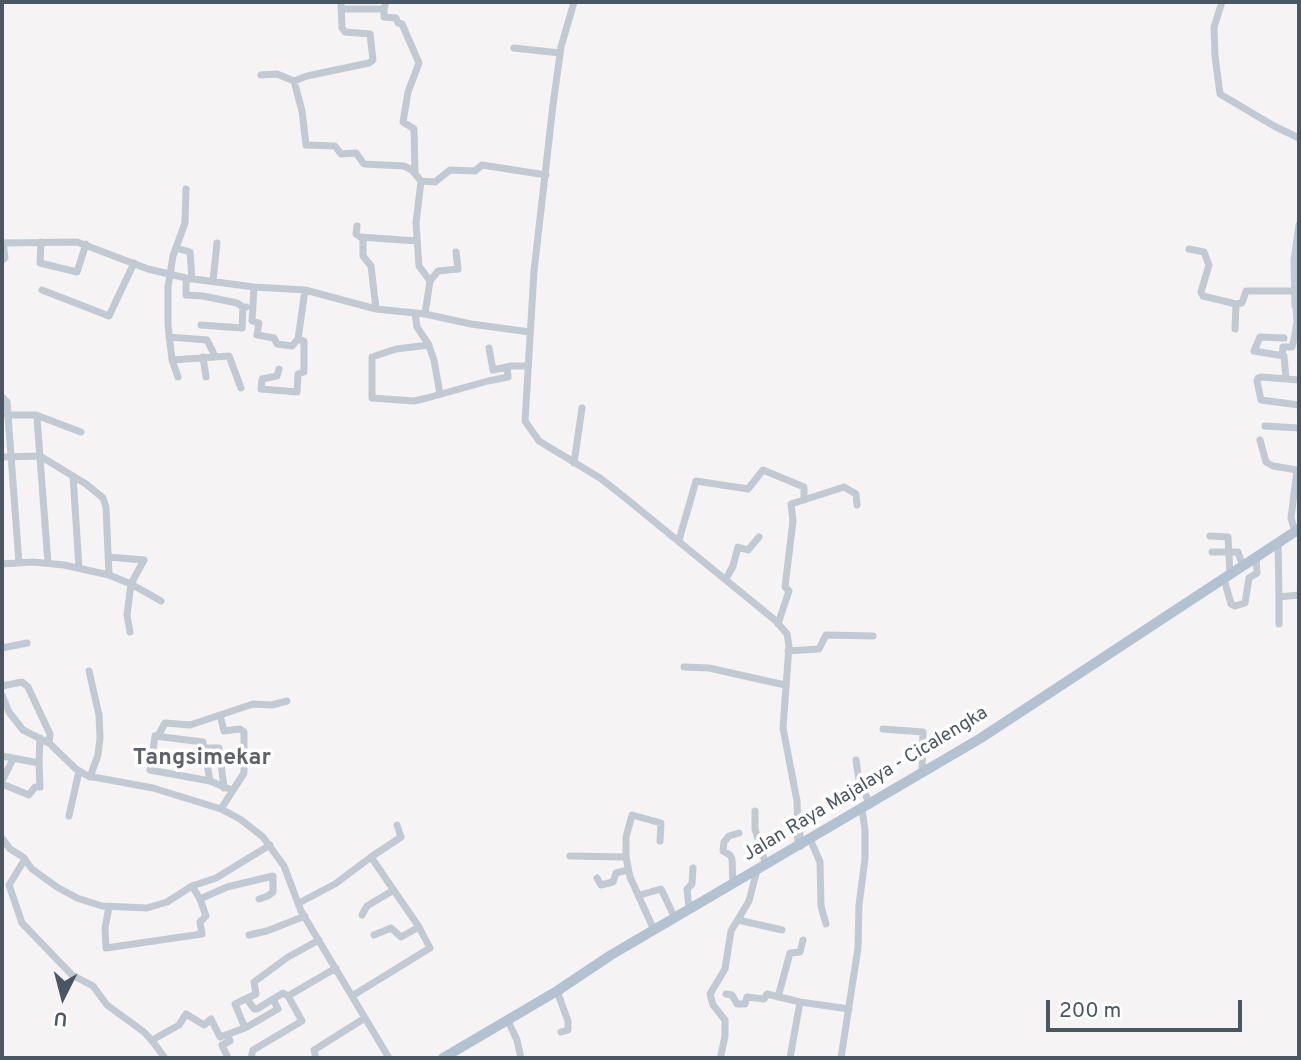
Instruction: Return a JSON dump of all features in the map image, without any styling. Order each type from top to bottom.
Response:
[{"type":"main road","name":"Jalan Raya Majalaya - Cicalengka","points":[[443,1058],[557,991],[611,954],[981,738],[1297,530]]},
{"type":"street","points":[[574,2],[560,53],[534,271],[524,414],[526,426],[539,441],[600,478],[679,540],[787,634],[783,728],[797,801],[798,832],[820,862],[821,906],[826,924]]},
{"type":"street","points":[[1222,2],[1214,27],[1220,94],[1299,138]]},
{"type":"street","points":[[261,75],[277,74],[294,81],[373,61],[371,35],[343,30],[341,5],[385,6],[384,18],[396,18],[398,23],[402,24],[419,63],[408,92],[403,122],[414,129],[415,173]]},
{"type":"street","points":[[514,48],[560,53]]},
{"type":"street","points":[[294,81],[306,145],[335,146],[341,154],[356,153],[361,163],[408,167],[421,181],[416,217],[419,269],[430,281]]},
{"type":"street","points":[[421,181],[435,182],[450,170],[475,171],[482,165],[546,175]]},
{"type":"street","points":[[178,377],[172,360],[169,337],[168,287],[176,248],[185,223],[186,189]]},
{"type":"street","points":[[1282,356],[1283,347],[1292,347],[1297,322],[1294,260],[1299,225]]},
{"type":"street","points":[[357,226],[357,235],[363,237],[417,241]]},
{"type":"street","points":[[363,237],[363,256],[371,266],[376,309]]},
{"type":"street","points":[[41,242],[40,263],[77,272],[86,244]]},
{"type":"street","points":[[2,260],[5,258],[2,243],[86,244],[134,263],[189,279],[305,290],[376,309],[425,314],[530,332]]},
{"type":"street","points":[[213,281],[217,243]]},
{"type":"street","points":[[176,248],[190,252],[186,295],[254,307]]},
{"type":"street","points":[[1189,249],[1205,252],[1209,265],[1202,295],[1236,304],[1242,303],[1246,291],[1295,291]]},
{"type":"street","points":[[425,314],[430,281],[438,271],[458,268],[456,251]]},
{"type":"street","points":[[42,290],[109,316],[134,263]]},
{"type":"street","points":[[254,287],[252,321],[258,323],[257,335],[274,338],[277,344],[292,346],[298,339],[305,290]]},
{"type":"street","points":[[1235,329],[1236,304]]},
{"type":"street","points":[[201,325],[242,328],[243,307]]},
{"type":"street","points":[[415,313],[417,327],[435,362],[440,394]]},
{"type":"street","points":[[169,337],[207,340],[215,356]]},
{"type":"street","points":[[1284,338],[1259,337],[1254,349],[1256,353],[1285,357],[1286,379]]},
{"type":"street","points":[[279,369],[277,376],[261,379],[261,389],[297,392],[298,374],[304,372],[304,342],[298,339]]},
{"type":"street","points":[[429,346],[396,349],[372,357],[371,397],[414,401],[509,377],[507,367]]},
{"type":"street","points":[[489,348],[493,370],[528,366]]},
{"type":"street","points":[[172,360],[229,356],[241,388]]},
{"type":"street","points":[[203,357],[206,377]]},
{"type":"street","points":[[1299,380],[1258,378],[1260,398],[1299,405]]},
{"type":"street","points":[[2,397],[6,400],[6,457],[19,563]]},
{"type":"street","points":[[575,463],[582,408]]},
{"type":"street","points":[[7,415],[36,415],[81,432]]},
{"type":"street","points":[[37,418],[48,563]]},
{"type":"street","points":[[1265,426],[1299,428]]},
{"type":"street","points":[[1260,440],[1266,462],[1273,466],[1298,470],[1290,521],[1297,530]]},
{"type":"street","points":[[6,457],[40,456],[98,493],[105,502],[109,575]]},
{"type":"street","points":[[679,540],[696,481],[748,489],[763,470],[804,487],[804,500]]},
{"type":"street","points":[[73,476],[79,568]]},
{"type":"street","points":[[778,624],[789,591],[785,587],[793,521],[790,504],[844,488],[856,494],[857,505]]},
{"type":"street","points":[[1210,536],[1228,537],[1227,577],[1231,604],[1235,606],[1245,603],[1250,578],[1257,573],[1256,558]]},
{"type":"street","points":[[726,579],[738,547],[748,550],[758,537]]},
{"type":"street","points":[[1278,543],[1279,624]]},
{"type":"street","points":[[1212,552],[1238,552],[1243,567]]},
{"type":"street","points":[[108,556],[144,560],[131,584],[127,615],[130,632]]},
{"type":"street","points":[[2,564],[48,563],[79,568],[109,575],[161,601]]},
{"type":"street","points":[[1279,597],[1299,595]]},
{"type":"street","points":[[788,651],[818,649],[826,635],[873,636]]},
{"type":"street","points":[[2,648],[27,643]]},
{"type":"street","points":[[684,667],[709,668],[785,685]]},
{"type":"street","points":[[89,671],[99,715],[100,738],[98,755],[90,777]]},
{"type":"street","points":[[2,687],[22,682],[28,687],[50,734],[49,743]]},
{"type":"street","points":[[2,698],[22,728],[49,743],[79,771],[90,777],[153,788],[221,809],[248,825],[270,845],[288,877],[304,916],[389,1058]]},
{"type":"street","points":[[158,736],[165,723],[190,726],[253,704],[274,705],[287,701]]},
{"type":"street","points":[[220,715],[224,731],[240,729],[244,732],[244,773],[241,781],[228,789]]},
{"type":"street","points":[[883,729],[923,732],[922,773]]},
{"type":"street","points":[[210,781],[203,742],[154,736],[150,770],[210,781],[228,789]]},
{"type":"street","points":[[13,759],[2,783],[29,794],[34,787],[40,787],[40,738]]},
{"type":"street","points":[[205,748],[219,748],[228,789],[221,809]]},
{"type":"street","points":[[2,756],[38,764]]},
{"type":"street","points":[[841,1058],[858,948],[859,905],[865,859],[866,807],[856,760]]},
{"type":"street","points":[[69,816],[79,771]]},
{"type":"street","points":[[721,1055],[725,1020],[713,1005],[710,994],[725,969],[731,931],[749,901],[754,811]]},
{"type":"street","points":[[654,930],[628,870],[626,837],[632,814],[661,823],[660,841]]},
{"type":"street","points":[[299,902],[335,884],[401,837],[397,825]]},
{"type":"street","points":[[739,833],[727,838],[723,851],[750,874]]},
{"type":"street","points":[[2,838],[32,869],[77,898],[109,907],[147,908],[216,877],[270,845]]},
{"type":"street","points":[[570,856],[626,857]]},
{"type":"street","points":[[352,996],[429,949],[419,927],[371,857]]},
{"type":"street","points":[[25,859],[9,885],[22,923],[74,977],[93,986],[109,1006],[144,1032],[165,1058]]},
{"type":"street","points":[[689,909],[687,889],[692,884],[693,869]]},
{"type":"street","points":[[597,878],[601,885],[613,882],[616,873],[628,870]]},
{"type":"street","points":[[200,900],[227,887],[252,880],[271,876],[275,880]]},
{"type":"street","points":[[275,880],[288,877]]},
{"type":"street","points":[[260,899],[271,893],[275,880]]},
{"type":"street","points":[[109,907],[104,945],[107,948],[202,934],[200,922],[206,916],[192,886]]},
{"type":"street","points":[[640,895],[661,889],[675,918]]},
{"type":"street","points":[[362,915],[367,906],[394,891]]},
{"type":"street","points":[[249,935],[304,916]]},
{"type":"street","points":[[738,920],[782,930]]},
{"type":"street","points":[[374,935],[391,928],[401,937],[419,927]]},
{"type":"street","points":[[245,1028],[234,1005],[256,994],[254,982],[288,957],[319,940]]},
{"type":"street","points":[[779,997],[790,953],[800,952],[803,940]]},
{"type":"street","points":[[288,996],[336,968]]},
{"type":"street","points":[[557,991],[568,1021],[568,1030],[561,1032]]},
{"type":"street","points":[[247,999],[256,1009],[284,993],[302,1021],[253,1050],[251,1058]]},
{"type":"street","points":[[726,994],[735,998],[736,1003],[745,1004],[747,997],[764,999],[767,994],[849,1009]]},
{"type":"street","points":[[153,1042],[179,1025],[186,1014],[204,1025],[211,1019],[220,1037],[228,1035],[278,1009],[273,999]]},
{"type":"street","points":[[790,1058],[800,1002]]},
{"type":"street","points":[[316,1058],[314,1050],[365,1018]]},
{"type":"street","points":[[508,1021],[517,1040],[521,1058]]},
{"type":"street","points":[[228,1035],[230,1041],[222,1045],[228,1058]]},
{"type":"district","name":"Tangsimekar","points":[[202,759]]}]
